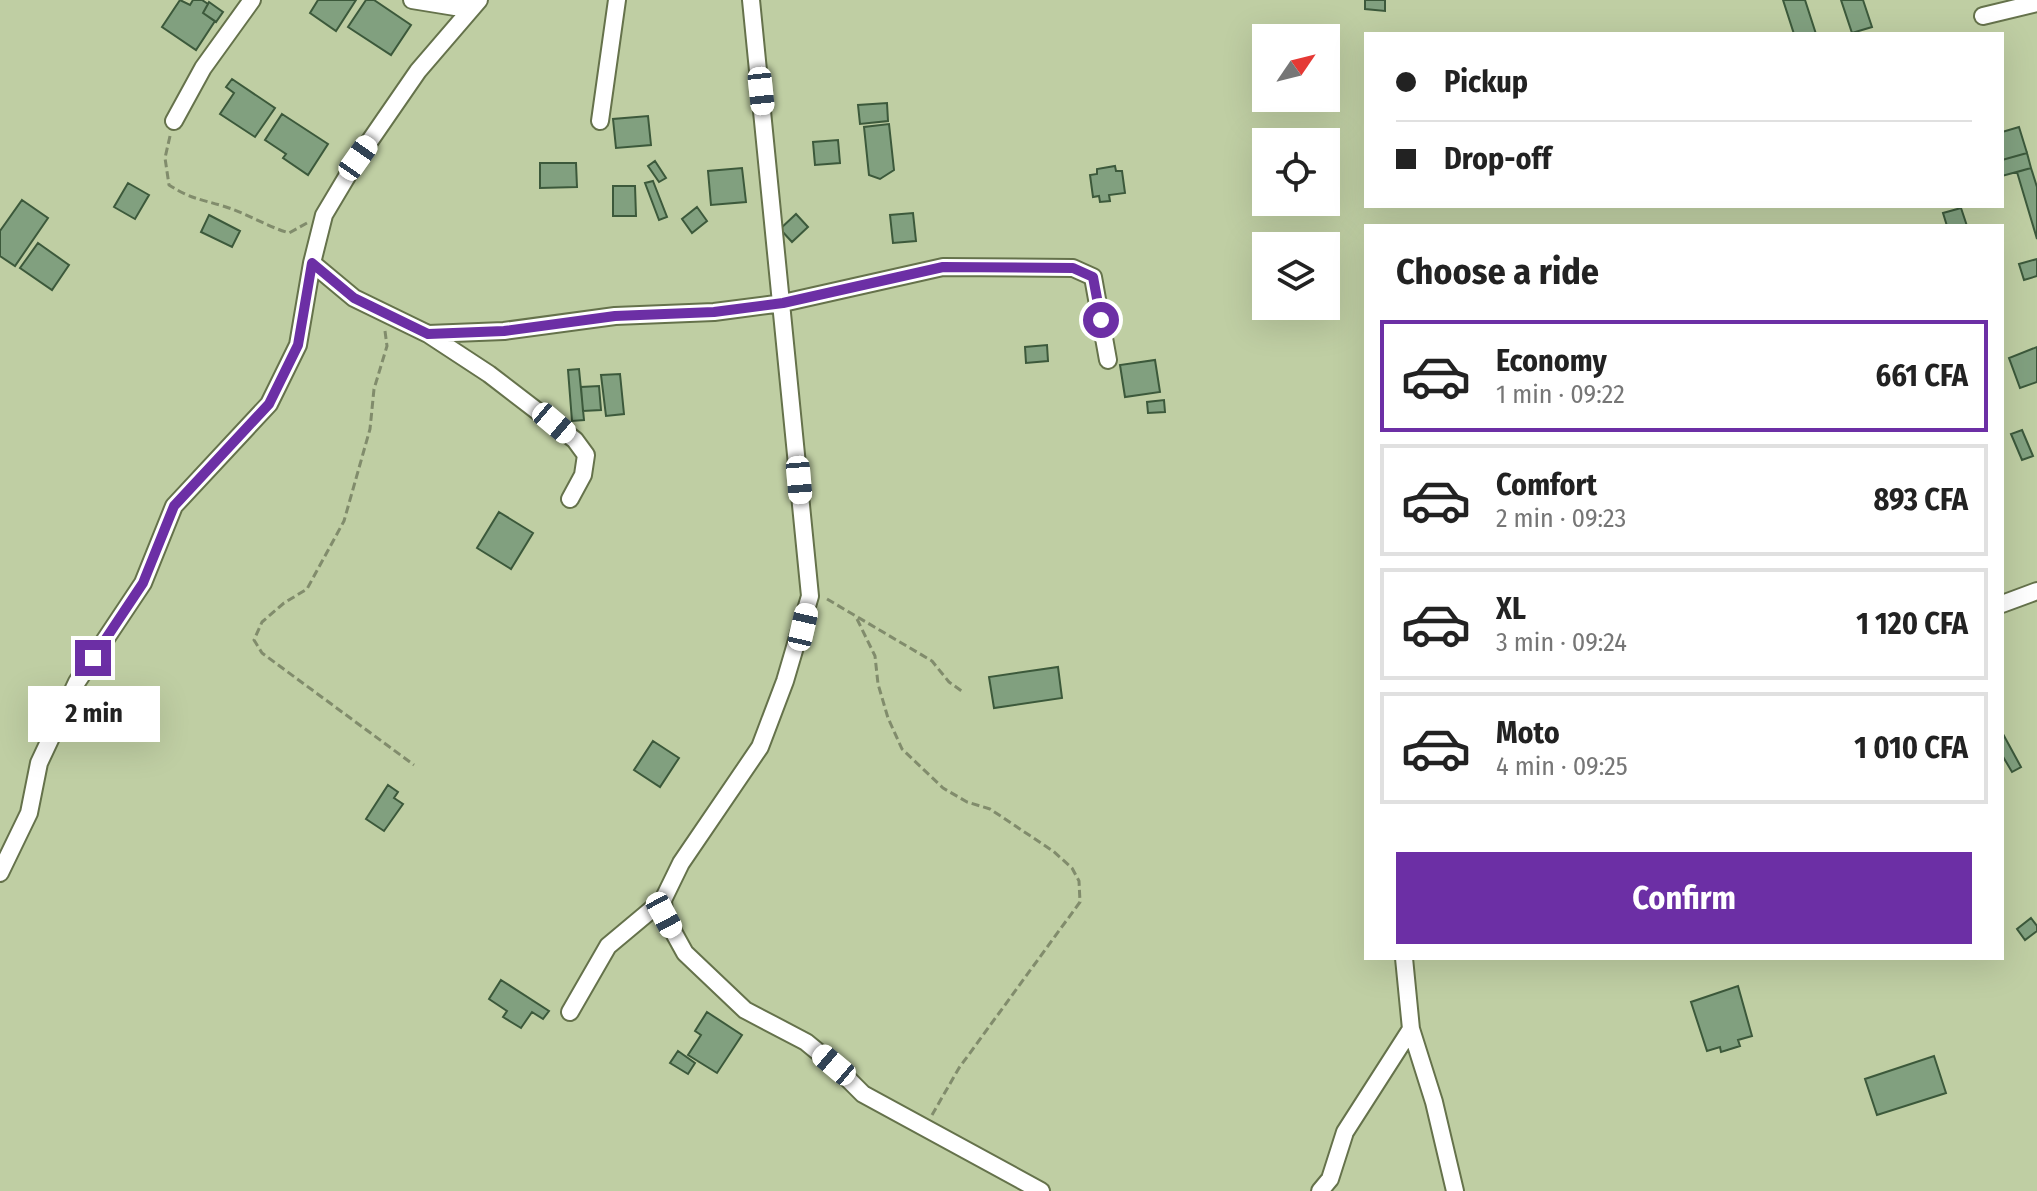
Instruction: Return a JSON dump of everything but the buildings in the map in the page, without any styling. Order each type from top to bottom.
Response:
[{"type":"street","points":[[174,121],[203,68],[252,0]]},
{"type":"street","points":[[412,0],[455,7],[479,0]]},
{"type":"street","points":[[0,873],[29,813],[39,763],[77,682],[143,583],[174,506],[269,404],[298,345],[324,215],[358,158],[418,71],[479,0]]},
{"type":"street","points":[[600,121],[617,0]]},
{"type":"street","points":[[570,1012],[608,946],[663,900],[681,863],[760,747],[803,627],[810,596],[751,0]]},
{"type":"street","points":[[1983,16],[2037,3]]},
{"type":"street","points":[[312,263],[354,298],[428,334],[522,397],[575,440],[586,455],[583,475],[570,499]]},
{"type":"street","points":[[428,334],[504,331],[615,316],[714,312],[783,303],[943,267],[1073,268],[1093,277],[1108,360]]},
{"type":"street","points":[[2004,603],[2036,594]]},
{"type":"street","points":[[663,900],[664,915],[685,953],[745,1010],[806,1042],[863,1094],[1041,1191]]},
{"type":"street","points":[[1404,960],[1411,1029],[1434,1102],[1455,1191]]},
{"type":"street","points":[[1320,1191],[1330,1179],[1345,1132],[1411,1029]]},
{"type":"path","points":[[174,121],[165,158],[169,185],[189,198],[225,206],[265,226],[289,233],[324,215]]},
{"type":"path","points":[[381,312],[387,346],[374,389],[370,429],[344,521],[307,589],[262,622],[254,640],[262,653],[414,765]]},
{"type":"path","points":[[808,569],[829,602],[932,661],[949,682],[963,692]]},
{"type":"path","points":[[857,619],[875,656],[878,684],[902,749],[943,788],[967,802],[990,809],[1053,851],[1072,868],[1079,881],[1080,902],[959,1068],[933,1111],[929,1131]]},
{"type":"route","points":[[93,658],[143,583],[174,506],[269,404],[298,345],[312,263],[354,298],[428,334],[504,331],[615,316],[714,312],[783,303],[943,267],[1073,268],[1093,277],[1101,320]]}]
